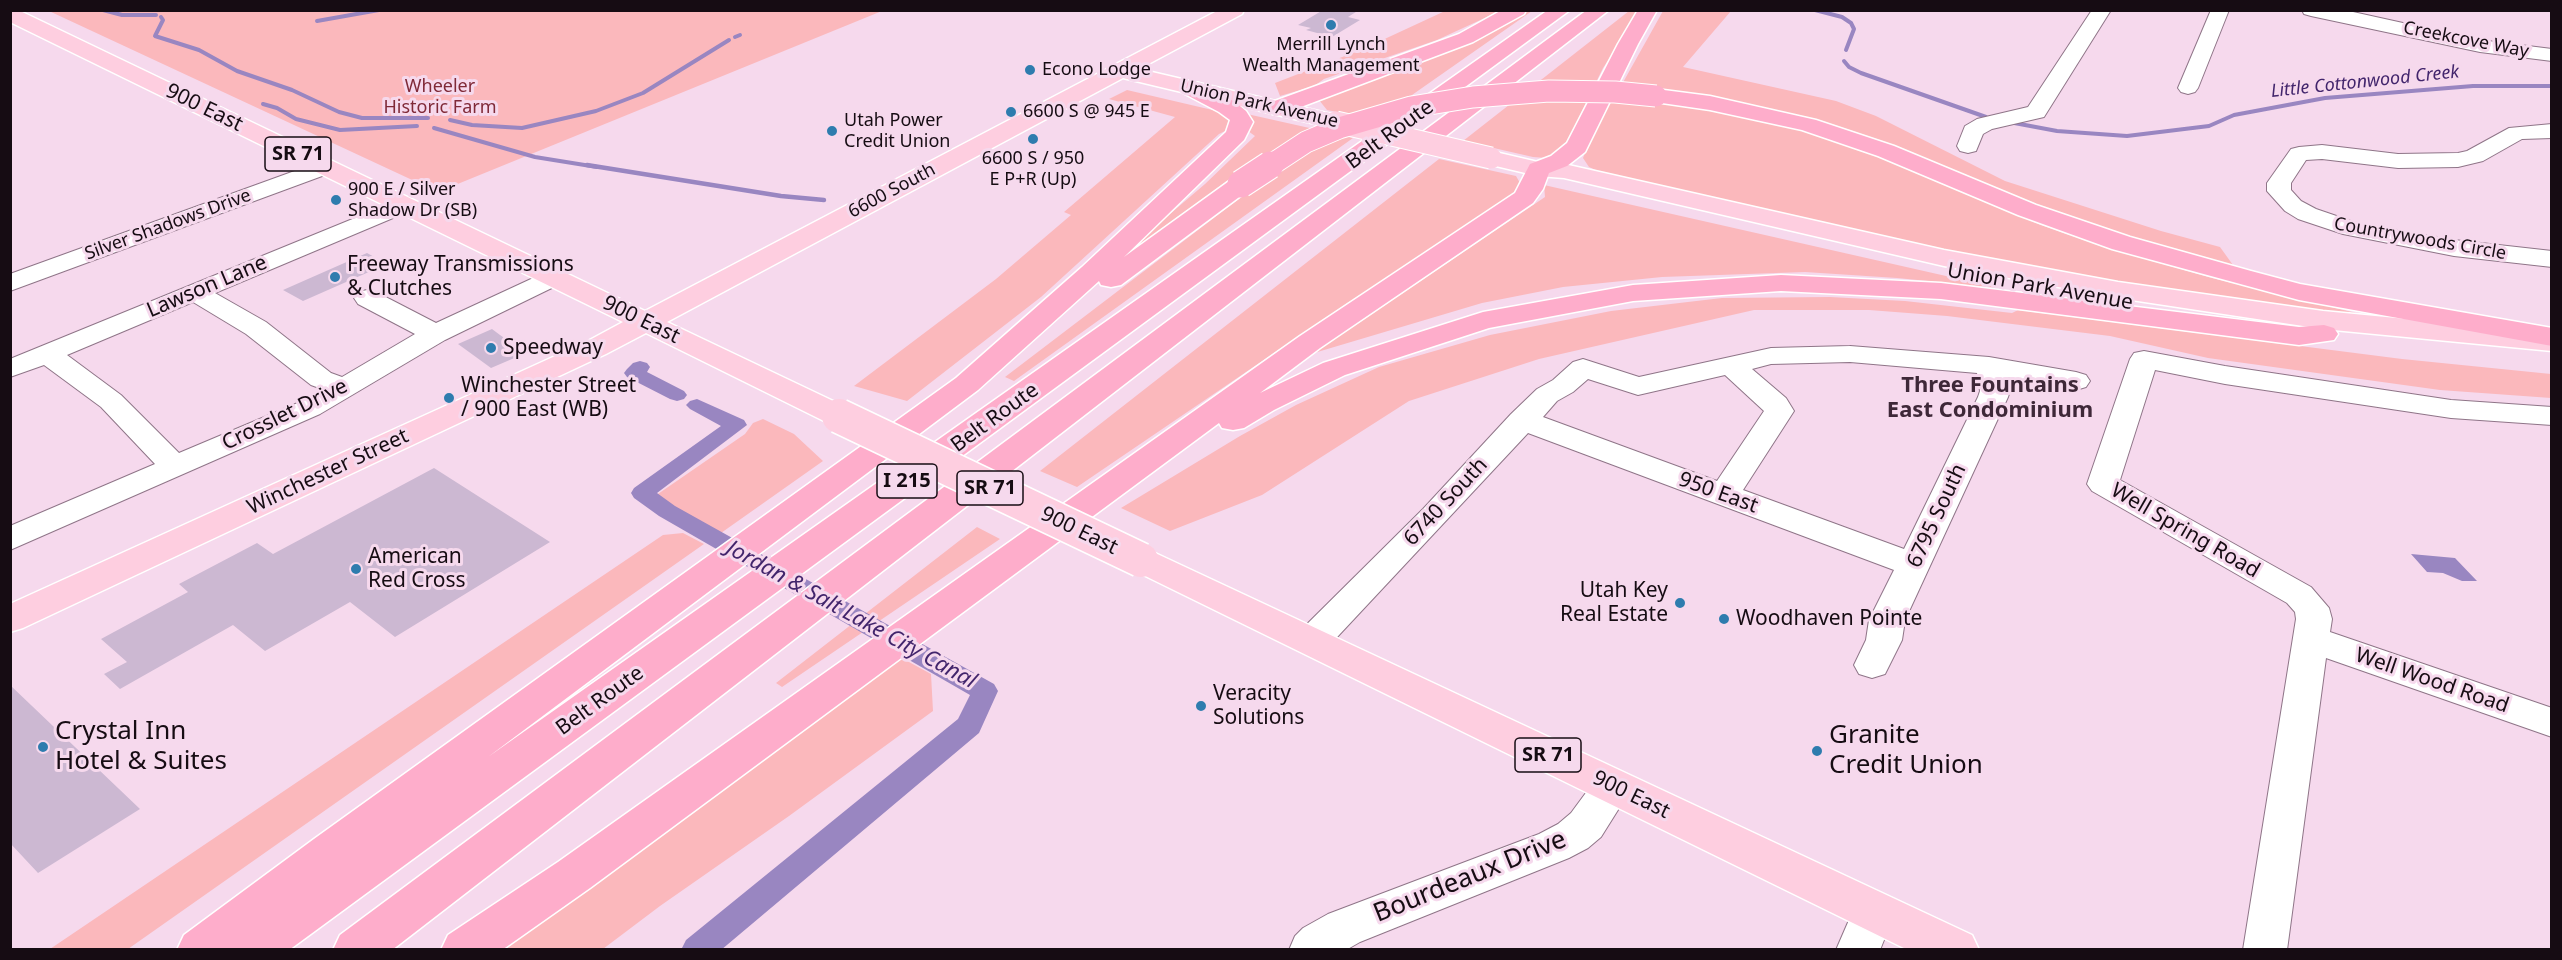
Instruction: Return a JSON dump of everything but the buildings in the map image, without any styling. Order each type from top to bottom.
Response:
[{"type":"highway","points":[[1276,108],[1466,38],[1518,10]]},
{"type":"highway","name":"Belt Route","points":[[252,950],[1561,10]]},
{"type":"highway","name":"Belt Route","points":[[356,950],[1600,10]]},
{"type":"highway","points":[[464,950],[574,875],[1310,342],[1524,198],[1531,189],[1539,170],[1559,161],[1577,147],[1628,44],[1648,10]]},
{"type":"highway","points":[[967,384],[1092,273],[1236,135],[1242,122],[1238,116],[1227,107],[1191,88]]},
{"type":"highway","points":[[200,950],[338,845],[1241,184],[1275,160],[1317,138],[1378,115],[1473,97],[1549,91],[1615,92],[1721,105],[1808,125],[1886,151],[2027,210],[2121,243],[2241,277],[2299,292],[2552,337]]},
{"type":"highway","points":[[983,579],[1192,445],[1263,403],[1334,369],[1483,321],[1633,293],[1781,283],[1941,291],[2299,336],[2324,334]]},
{"type":"main road","name":"6600 South","points":[[645,322],[1235,10]]},
{"type":"main road","name":"900 East","points":[[14,18],[839,416],[1956,950]]},
{"type":"main road","name":"Union Park Avenue","points":[[1120,71],[1539,170],[1564,171],[1944,258],[2118,290],[2323,320],[2552,342]]},
{"type":"main road","name":"Union Park Avenue","points":[[1539,170],[1558,181],[1920,265],[2127,303],[2324,334],[2464,354],[2552,362]]},
{"type":"main road","name":"Winchester Street","points":[[11,618],[596,348],[645,322]]},
{"type":"street","points":[[1968,146],[1973,131],[1985,124],[2036,112],[2102,10]]},
{"type":"street","points":[[2188,88],[2220,10]]},
{"type":"street","name":"Creekcove Way","points":[[2311,10],[2480,46],[2552,55]]},
{"type":"street","points":[[2390,47],[2395,27]]},
{"type":"street","name":"Countrywoods Circle","points":[[2552,131],[2517,133],[2475,156],[2458,160],[2398,161],[2322,152],[2299,154],[2279,183],[2279,191],[2293,206],[2307,214],[2352,229],[2454,248],[2552,258]]},
{"type":"street","name":"Silver Shadows Drive","points":[[10,283],[325,167]]},
{"type":"street","name":"Lawson Lane","points":[[10,369],[405,205]]},
{"type":"street","name":"Crosslet Drive","points":[[10,539],[310,408],[435,334],[553,278]]},
{"type":"street","points":[[194,292],[256,328],[321,379],[344,387]]},
{"type":"street","points":[[367,298],[435,334]]},
{"type":"street","points":[[48,354],[111,401],[175,467]]},
{"type":"street","points":[[1732,366],[1760,358],[1796,354],[1868,355],[1989,366],[2076,381]]},
{"type":"street","name":"Well Spring Road","points":[[2265,950],[2314,619],[2311,608],[2298,596],[2103,484],[2144,359],[2236,377],[2451,409],[2551,416]]},
{"type":"street","points":[[1724,495],[1779,411],[1776,404],[1732,366]]},
{"type":"street","name":"6740 South","points":[[1312,641],[1434,516],[1522,420],[1547,395],[1563,386],[1583,368],[1638,386],[1732,366]]},
{"type":"street","name":"6795 South","points":[[1872,665],[1884,640],[1887,620],[1993,397],[1995,391],[1989,366]]},
{"type":"street","name":"950 East","points":[[1522,420],[1914,565]]},
{"type":"street","name":"Well Wood Road","points":[[2312,639],[2552,723]]},
{"type":"street","name":"Bourdeaux Drive","points":[[1311,950],[1319,942],[1344,927],[1554,846],[1573,836],[1586,825],[1613,786]]},
{"type":"street","points":[[1858,950],[1874,910]]},
{"type":"green space","name":"Wheeler Historic Farm","points":[[49,11],[882,11],[438,192]]},
{"type":"green space","points":[[1445,11],[1500,11],[1437,40],[1324,79],[1314,86],[1280,96],[1275,83],[1363,49]]},
{"type":"green space","points":[[1526,11],[1532,11],[1402,102],[1352,115],[1327,110],[1319,100],[1320,97],[1519,16]]},
{"type":"green space","points":[[1629,11],[1641,11],[1603,68],[1562,152],[1546,158],[1533,157],[1463,141]]},
{"type":"green space","points":[[1663,11],[1731,11],[1683,67],[1836,101],[1876,116],[2005,181],[2161,231],[2220,247],[2238,272],[2107,235],[1811,120],[1718,99],[1621,86]]},
{"type":"green space","points":[[1127,90],[1221,112],[1231,119],[1229,129],[1219,134],[1041,297],[907,401],[854,386],[996,279],[1071,215],[1064,212],[1175,117],[1109,99]]},
{"type":"green space","points":[[1656,102],[1699,107],[1791,126],[1904,166],[2041,225],[2107,248],[2212,278],[2360,314],[2355,316],[2052,272],[1842,229],[1602,173],[1589,167],[1583,158],[1605,103]]},
{"type":"green space","points":[[1247,114],[1314,129],[1257,159],[1101,273],[1205,184],[1255,136],[1248,131]]},
{"type":"green space","points":[[1340,135],[1353,138],[1014,381],[1005,377],[1286,163]]},
{"type":"green space","points":[[1439,159],[1516,176],[1520,183],[1511,200],[1349,302],[1077,487],[1040,471]]},
{"type":"green space","points":[[1544,185],[1999,288],[1805,272],[1662,277],[1563,287],[1482,303],[1314,353],[1545,197]]},
{"type":"green space","points":[[1830,297],[1905,301],[2012,313],[2018,310],[2402,359],[2551,374],[2551,398],[2440,390],[2208,358],[2110,336],[1947,316],[1869,310],[1754,310],[1539,359],[1409,401],[1262,495],[1170,531],[1121,508],[1296,405],[1379,367],[1490,335],[1611,311],[1722,298]]},
{"type":"green space","points":[[763,419],[794,434],[823,461],[721,533],[701,521],[693,521],[655,496],[745,434],[753,423]]},
{"type":"green space","points":[[977,527],[1000,539],[782,687],[776,683]]},
{"type":"green space","points":[[683,533],[704,544],[128,949],[50,949],[663,535]]},
{"type":"green space","points":[[898,656],[931,674],[933,711],[789,816],[660,906],[603,949],[492,950]]},
{"type":"shaded area","points":[[2411,554],[2455,558],[2477,581],[2462,581],[2443,573],[2427,572]]},
{"type":"waterway","points":[[103,10],[122,15],[156,15]]},
{"type":"waterway","points":[[317,21],[379,10]]},
{"type":"waterway","name":"Little Cottonwood Creek","points":[[1815,10],[1842,17],[1851,23],[1854,29],[1846,50]]},
{"type":"waterway","points":[[161,17],[163,20],[155,36],[199,50],[237,71],[292,90],[339,112],[362,118],[428,118]]},
{"type":"waterway","points":[[735,37],[740,35]]},
{"type":"waterway","points":[[450,120],[472,125],[522,128],[596,111],[643,93],[729,40]]},
{"type":"waterway","name":"Little Cottonwood Creek","points":[[1844,61],[1849,67],[1861,73],[1986,117]]},
{"type":"waterway","name":"Little Cottonwood Creek","points":[[2009,122],[2057,131],[2127,136],[2209,126],[2234,115],[2325,98],[2473,86],[2552,86]]},
{"type":"waterway","points":[[263,104],[277,108],[296,119],[340,130],[417,126]]},
{"type":"waterway","points":[[434,128],[535,157],[597,167]]},
{"type":"waterway","points":[[587,165],[781,196],[824,200]]},
{"type":"waterway","name":"Jordan & Salt Lake City Canal","points":[[640,367],[634,373],[677,395]]},
{"type":"waterway","name":"Jordan & Salt Lake City Canal","points":[[697,405],[736,425],[642,493],[667,511],[985,691],[969,726],[697,950]]},
{"type":"place","name":"Merrill Lynch Wealth Management","points":[[1331,25]]},
{"type":"place","name":"Econo Lodge","points":[[1030,70]]},
{"type":"place","name":"6600 S @ 945 E","points":[[1011,112]]},
{"type":"place","name":"Utah Power Credit Union","points":[[832,131]]},
{"type":"place","name":"6600 S / 950 E P+R (Up)","points":[[1033,139]]},
{"type":"place","name":"900 E / Silver Shadow Dr (SB)","points":[[336,200]]},
{"type":"place","name":"Freeway Transmissions & Clutches","points":[[335,277]]},
{"type":"place","name":"Speedway","points":[[491,348]]},
{"type":"place","name":"Winchester Street / 900 East (WB)","points":[[449,398]]},
{"type":"place","name":"American Red Cross","points":[[356,569]]},
{"type":"place","name":"Utah Key Real Estate","points":[[1680,603]]},
{"type":"place","name":"Woodhaven Pointe","points":[[1724,619]]},
{"type":"place","name":"Veracity Solutions","points":[[1201,706]]},
{"type":"place","name":"Crystal Inn Hotel & Suites","points":[[43,747]]},
{"type":"place","name":"Granite Credit Union","points":[[1817,751]]},
{"type":"district","name":"Three Fountains East Condominium","points":[[1990,398]]}]
